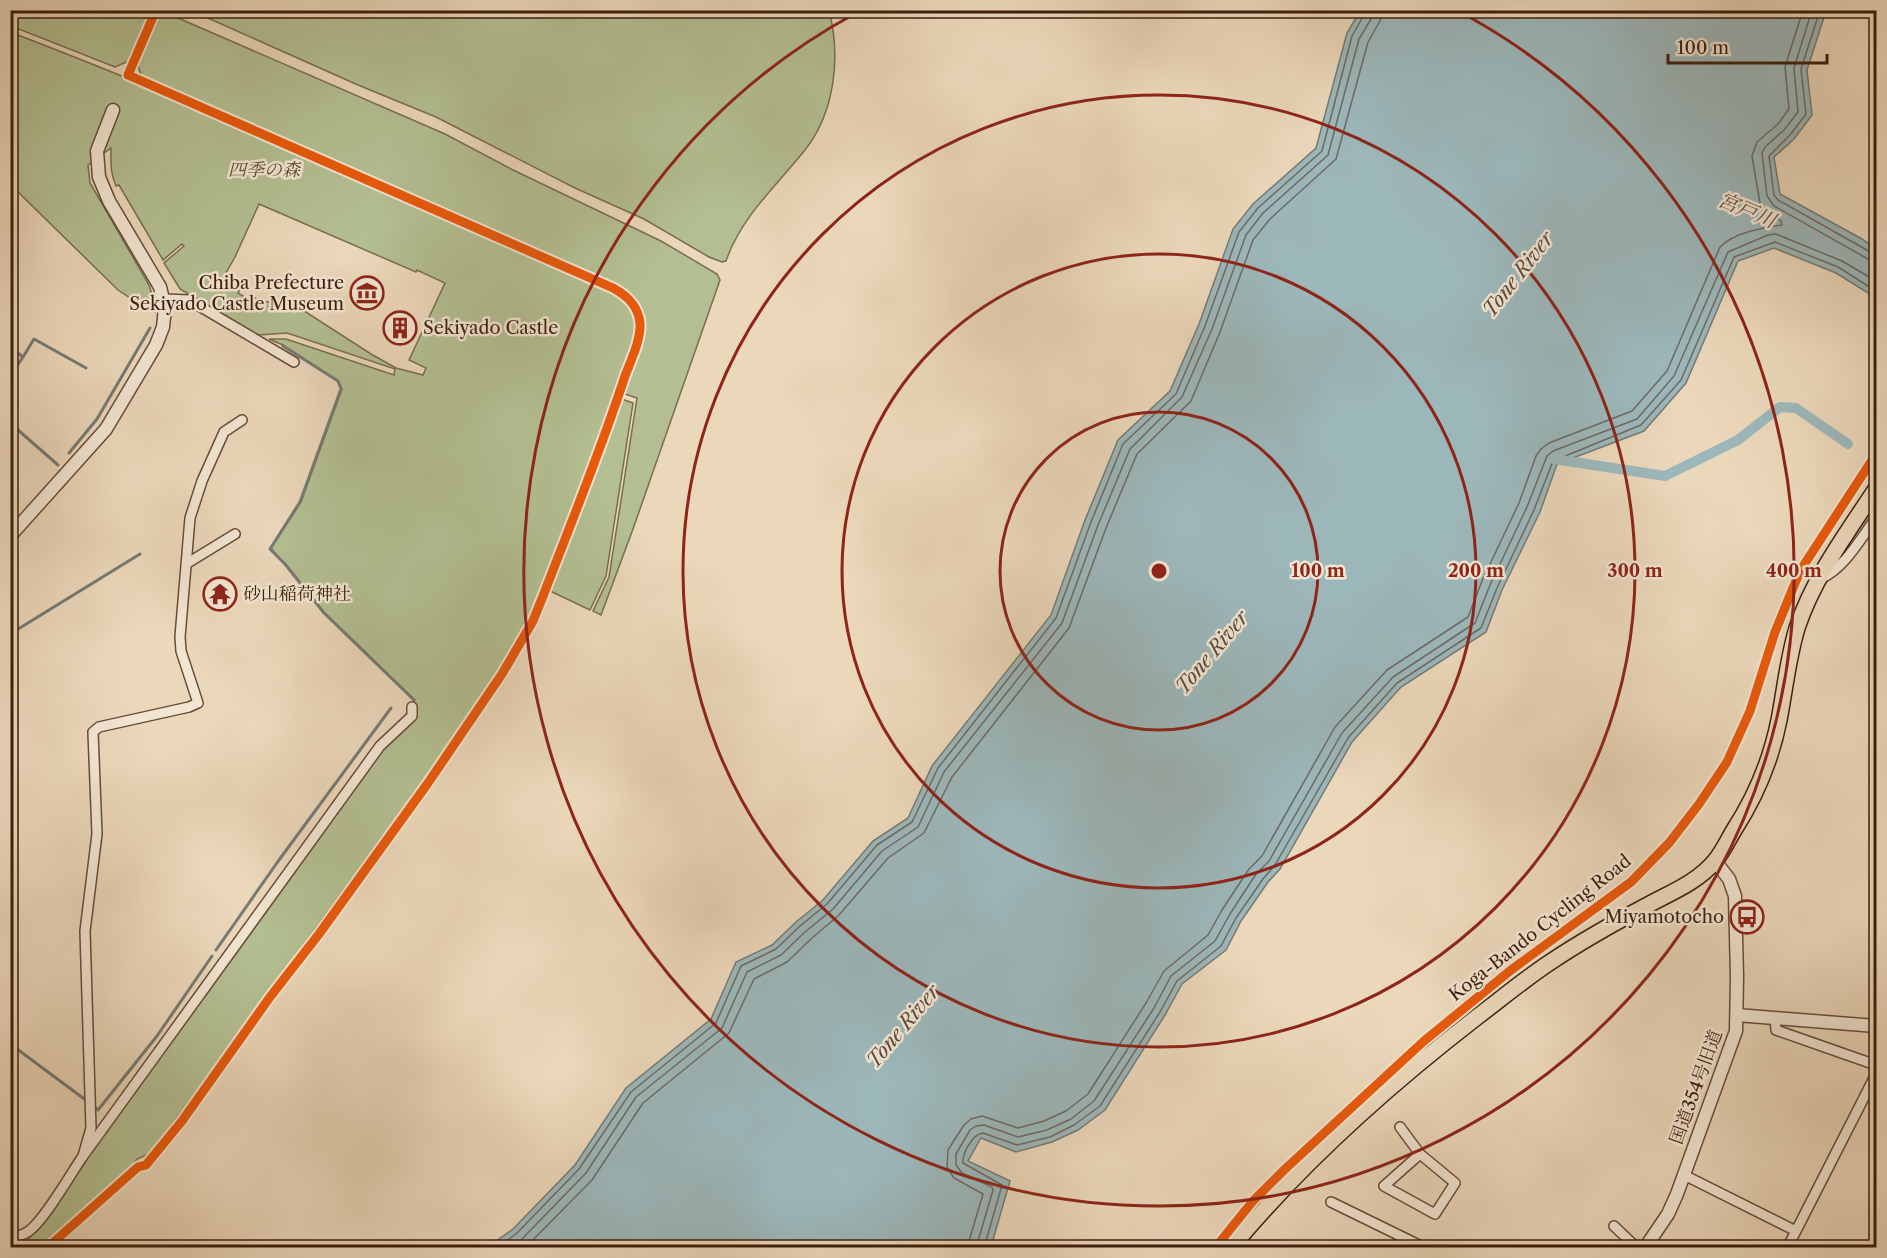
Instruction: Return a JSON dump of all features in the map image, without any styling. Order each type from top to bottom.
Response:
[{"type":"highway","points":[[1231,1248],[1252,1222],[1327,1146],[1445,1042],[1550,962],[1599,931],[1690,881],[1708,869],[1715,861],[1743,816],[1767,766],[1779,722],[1788,661],[1797,629],[1818,580],[1876,489]]},
{"type":"street","points":[[10,536],[106,429],[160,336],[165,317],[164,299],[160,287],[109,201],[99,177],[97,151],[113,110]]},
{"type":"street","points":[[164,299],[189,300],[294,362]]},
{"type":"street","points":[[83,1156],[91,1128],[85,931],[97,834],[93,732],[99,728],[198,703],[181,651],[180,638],[190,518],[202,482],[224,432],[242,420]]},
{"type":"street","points":[[1818,580],[1831,574],[1837,568],[1876,518]]},
{"type":"street","points":[[186,564],[235,534]]},
{"type":"street","points":[[17,1248],[14,1237],[31,1230],[380,746],[412,716],[412,707]]},
{"type":"street","name":"国道354号旧道","points":[[1645,1248],[1668,1214],[1732,1044],[1737,1015],[1735,896],[1729,879],[1715,861]]},
{"type":"street","points":[[1737,1015],[1876,1026]]},
{"type":"street","points":[[1774,1017],[1776,1029],[1876,1065]]},
{"type":"street","points":[[1787,1248],[1876,1074]]},
{"type":"street","points":[[1400,1127],[1420,1154],[1455,1183],[1435,1214],[1384,1186],[1420,1154]]},
{"type":"street","points":[[1684,1175],[1796,1231]]},
{"type":"street","points":[[1331,1202],[1425,1248]]},
{"type":"street","points":[[1614,1226],[1637,1248]]},
{"type":"green space","points":[[10,11],[151,11],[129,61],[115,67],[11,26]]},
{"type":"green space","points":[[162,11],[445,134],[511,169],[661,241],[717,274],[720,280],[601,615],[593,611],[609,577],[637,398],[622,393],[640,335],[637,308],[629,296],[615,286],[142,79],[138,65]]},
{"type":"green space","points":[[192,11],[829,11],[835,46],[835,65],[829,101],[815,135],[750,216],[726,261],[722,262],[709,257],[644,219],[575,188],[436,117]]},
{"type":"green space","name":"四季の森","points":[[10,32],[239,125],[615,290],[629,302],[637,318],[634,345],[593,450],[596,452],[537,605],[506,660],[423,782],[151,1153],[137,1159],[129,1170],[42,1248],[23,1247],[380,750],[415,717],[416,708],[413,702],[415,700],[324,612],[271,548],[301,502],[342,389],[338,381],[283,345],[269,339],[286,339],[394,375],[395,369],[287,333],[259,335],[180,289],[164,263],[184,246],[182,244],[163,260],[119,185],[116,186],[112,172],[111,148],[88,165],[90,183],[149,285],[155,303],[155,312],[138,302],[150,298],[136,302],[118,290],[13,187],[10,178]],"holes":[[[259,204],[416,272],[417,270],[445,283],[409,360],[426,368],[423,375],[396,368],[295,305],[260,301],[249,294],[246,298],[238,293],[240,289],[223,278]]]},
{"type":"green space","points":[[619,398],[633,403],[606,576],[590,610],[548,590]]},
{"type":"water","points":[[1360,11],[1826,11],[1807,70],[1812,115],[1794,139],[1774,157],[1780,194],[1876,249],[1876,298],[1836,273],[1774,248],[1738,261],[1686,383],[1644,431],[1557,464],[1540,512],[1502,590],[1486,632],[1401,687],[1352,742],[1280,869],[1268,882],[1241,921],[1226,950],[1182,984],[1105,1110],[1078,1130],[1052,1142],[1016,1152],[981,1138],[968,1161],[1010,1181],[992,1243],[988,1247],[488,1247],[513,1229],[575,1165],[626,1088],[711,1019],[736,962],[772,945],[823,900],[873,841],[908,818],[932,766],[1051,615],[1085,520],[1118,440],[1170,391],[1199,324],[1233,229],[1253,204],[1316,148],[1347,33]]},
{"type":"waterway","points":[[69,453],[97,419],[150,328]]},
{"type":"waterway","points":[[23,357],[34,339],[86,368]]},
{"type":"waterway","points":[[283,346],[338,381],[341,389],[300,502],[270,549],[324,613],[414,700]]},
{"type":"waterway","points":[[10,347],[23,357],[10,376]]},
{"type":"waterway","points":[[1554,459],[1665,476],[1738,440],[1780,407],[1796,408],[1848,444]]},
{"type":"waterway","points":[[10,423],[58,465]]},
{"type":"waterway","points":[[10,634],[140,554]]},
{"type":"waterway","points":[[216,950],[391,708]]},
{"type":"waterway","points":[[92,1105],[98,1110],[157,1036],[212,956]]},
{"type":"waterway","points":[[10,1047],[13,1046],[87,1101]]},
{"type":"cycle path","points":[[47,1248],[138,1167],[146,1165],[182,1121],[270,997],[319,934],[428,783],[502,674],[533,621],[586,486],[635,350],[640,330],[635,307],[628,298],[613,288],[128,75],[156,10]]},
{"type":"cycle path","name":"Koga-Bando Cycling Road","points":[[1215,1248],[1253,1201],[1284,1170],[1424,1041],[1511,970],[1631,882],[1669,843],[1727,762],[1750,711],[1775,632],[1800,571],[1876,454]]},
{"type":"place","name":"Chiba Prefecture Sekiyado Castle Museum","points":[[367,293]]},
{"type":"place","name":"Sekiyado Castle","points":[[400,328]]},
{"type":"place","name":"砂山稲荷神社","points":[[220,594]]},
{"type":"place","name":"Miyamotocho","points":[[1747,917]]},
{"type":"water label","name":"宮戸川","points":[[1747,210]]},
{"type":"water label","name":"Tone River","points":[[1518,274]]},
{"type":"water label","name":"Tone River","points":[[1212,652]]},
{"type":"water label","name":"Tone River","points":[[903,1026]]}]
